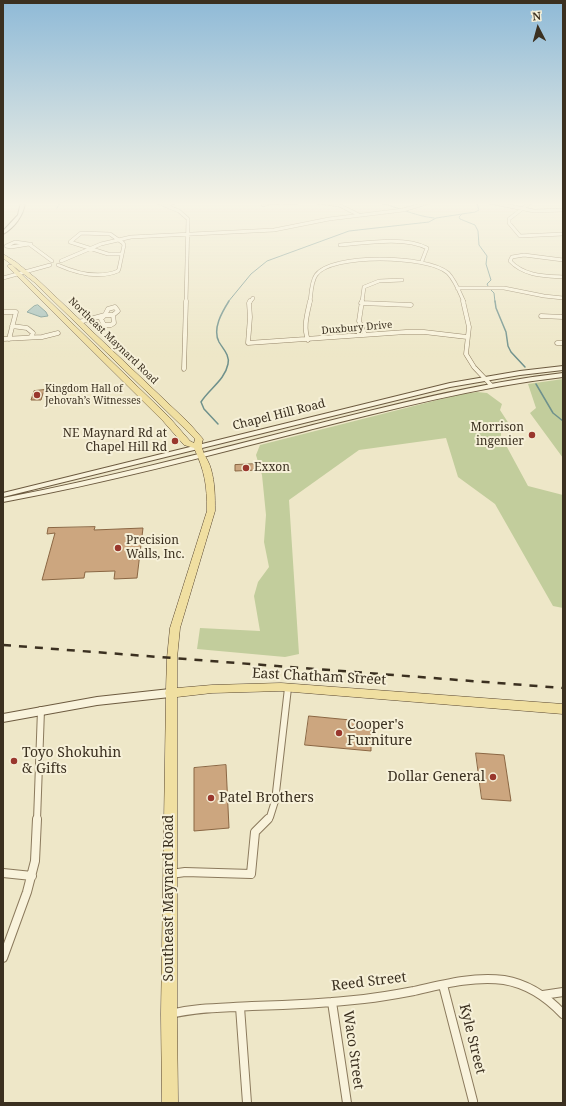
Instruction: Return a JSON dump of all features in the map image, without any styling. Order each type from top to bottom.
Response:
[{"type":"main road","name":"Northeast Maynard Road","points":[[3,256],[25,271],[186,425],[199,440],[198,451]]},
{"type":"main road","name":"Northeast Maynard Road","points":[[3,261],[166,419],[187,443],[198,451],[207,468],[211,492],[211,511],[175,628],[170,693]]},
{"type":"main road","name":"Chapel Hill Road","points":[[3,500],[65,489],[339,411],[486,378],[563,368]]},
{"type":"main road","name":"Chapel Hill Road","points":[[3,495],[428,398],[491,385],[563,375]]},
{"type":"main road","name":"East Chatham Street","points":[[3,718],[41,710],[104,700],[212,689],[288,688],[563,709]]},
{"type":"main road","name":"Southeast Maynard Road","points":[[170,693],[170,1103]]},
{"type":"street","points":[[41,254],[51,263],[67,269],[80,272],[112,274],[118,271],[122,254],[111,255],[106,254]]},
{"type":"street","points":[[3,278],[61,261],[78,254]]},
{"type":"street","points":[[184,369],[188,254]]},
{"type":"street","points":[[422,261],[425,254]]},
{"type":"street","points":[[563,260],[523,255],[514,256],[510,261],[518,268],[530,273],[563,277]]},
{"type":"street","points":[[58,265],[62,263],[61,261]]},
{"type":"street","points":[[308,340],[305,332],[305,324],[315,276],[320,270],[331,264],[349,261],[422,261],[436,265],[446,271],[456,288],[468,317],[469,327],[466,347],[467,355],[491,385]]},
{"type":"street","points":[[366,336],[360,324],[363,290],[366,285],[379,281],[402,280]]},
{"type":"street","points":[[456,288],[504,288],[544,296],[563,298]]},
{"type":"street","name":"Duxbury Drive","points":[[253,298],[249,303],[250,317],[248,343],[414,332],[467,337]]},
{"type":"street","points":[[361,303],[411,305]]},
{"type":"street","points":[[79,322],[105,315],[113,315],[118,311],[117,308],[108,309],[105,315],[101,319],[102,324],[108,325],[114,323],[113,315]]},
{"type":"street","points":[[3,312],[16,312],[9,339]]},
{"type":"street","points":[[541,316],[563,317]]},
{"type":"street","points":[[12,326],[27,328],[33,334],[32,337]]},
{"type":"street","points":[[3,339],[42,337],[58,333]]},
{"type":"street","points":[[557,343],[563,343]]},
{"type":"street","points":[[169,874],[185,872],[251,874],[255,832],[270,817],[275,801],[288,688]]},
{"type":"street","points":[[3,958],[32,876],[41,710]]},
{"type":"street","points":[[3,873],[32,876]]},
{"type":"street","name":"Reed Street","points":[[169,1014],[191,1009],[332,1002],[389,996],[443,985],[496,979],[516,983],[543,995],[563,1014]]},
{"type":"street","name":"Kyle Street","points":[[443,985],[473,1101]]},
{"type":"street","points":[[543,995],[563,992]]},
{"type":"street","name":"Waco Street","points":[[332,1002],[346,1103]]},
{"type":"street","points":[[240,1006],[247,1103]]},
{"type":"green space","points":[[563,379],[563,458],[530,413],[536,408],[528,384]]},
{"type":"green space","points":[[477,392],[487,393],[502,404],[500,410],[511,427],[501,429],[501,436],[528,486],[563,495],[563,608],[553,606],[495,504],[458,477],[446,438],[359,450],[289,500],[299,654],[285,657],[197,649],[200,628],[260,631],[254,596],[258,582],[269,567],[264,542],[266,515],[262,475],[256,455],[260,445],[457,395]]},
{"type":"water","points":[[38,305],[46,312],[48,316],[41,317],[27,312],[34,306]]},
{"type":"building","name":"Kingdom Hall of Jehovah’s Witnesses","points":[[44,390],[41,400],[31,400],[34,391]]},
{"type":"building","name":"Exxon","points":[[257,464],[258,470],[235,471],[235,465]]},
{"type":"building","name":"Precision Walls, Inc.","points":[[95,527],[94,530],[143,528],[137,578],[114,579],[115,571],[85,572],[84,578],[42,580],[55,533],[47,534],[48,528]]},
{"type":"building","name":"Cooper's Furniture","points":[[309,716],[371,722],[371,751],[305,745]]},
{"type":"building","name":"Dollar General","points":[[476,753],[504,755],[511,801],[482,799]]},
{"type":"building","name":"Patel Brothers","points":[[226,765],[229,828],[194,831],[194,768]]},
{"type":"waterway","points":[[228,302],[251,274],[267,261],[287,254]]},
{"type":"waterway","points":[[485,254],[487,256],[486,264],[491,280],[487,284],[488,286]]},
{"type":"waterway","points":[[490,289],[494,293],[495,302]]},
{"type":"waterway","points":[[218,424],[204,409],[201,402],[224,375],[228,364],[227,355],[217,337],[217,326],[229,301]]},
{"type":"waterway","points":[[495,301],[496,308],[506,332],[508,346],[511,352],[525,367]]},
{"type":"waterway","points":[[536,384],[553,413],[563,421]]},
{"type":"railway","points":[[3,645],[563,688]]},
{"type":"place","name":"Kingdom Hall of Jehovah’s Witnesses","points":[[37,395]]},
{"type":"place","name":"Morrison ingenier","points":[[532,435]]},
{"type":"place","name":"NE Maynard Rd at Chapel Hill Rd","points":[[175,441]]},
{"type":"place","name":"Exxon","points":[[246,468]]},
{"type":"place","name":"Precision Walls, Inc.","points":[[118,548]]},
{"type":"place","name":"Cooper's Furniture","points":[[339,733]]},
{"type":"place","name":"Toyo Shokuhin & Gifts","points":[[14,761]]},
{"type":"place","name":"Dollar General","points":[[493,777]]},
{"type":"place","name":"Patel Brothers","points":[[211,798]]}]
